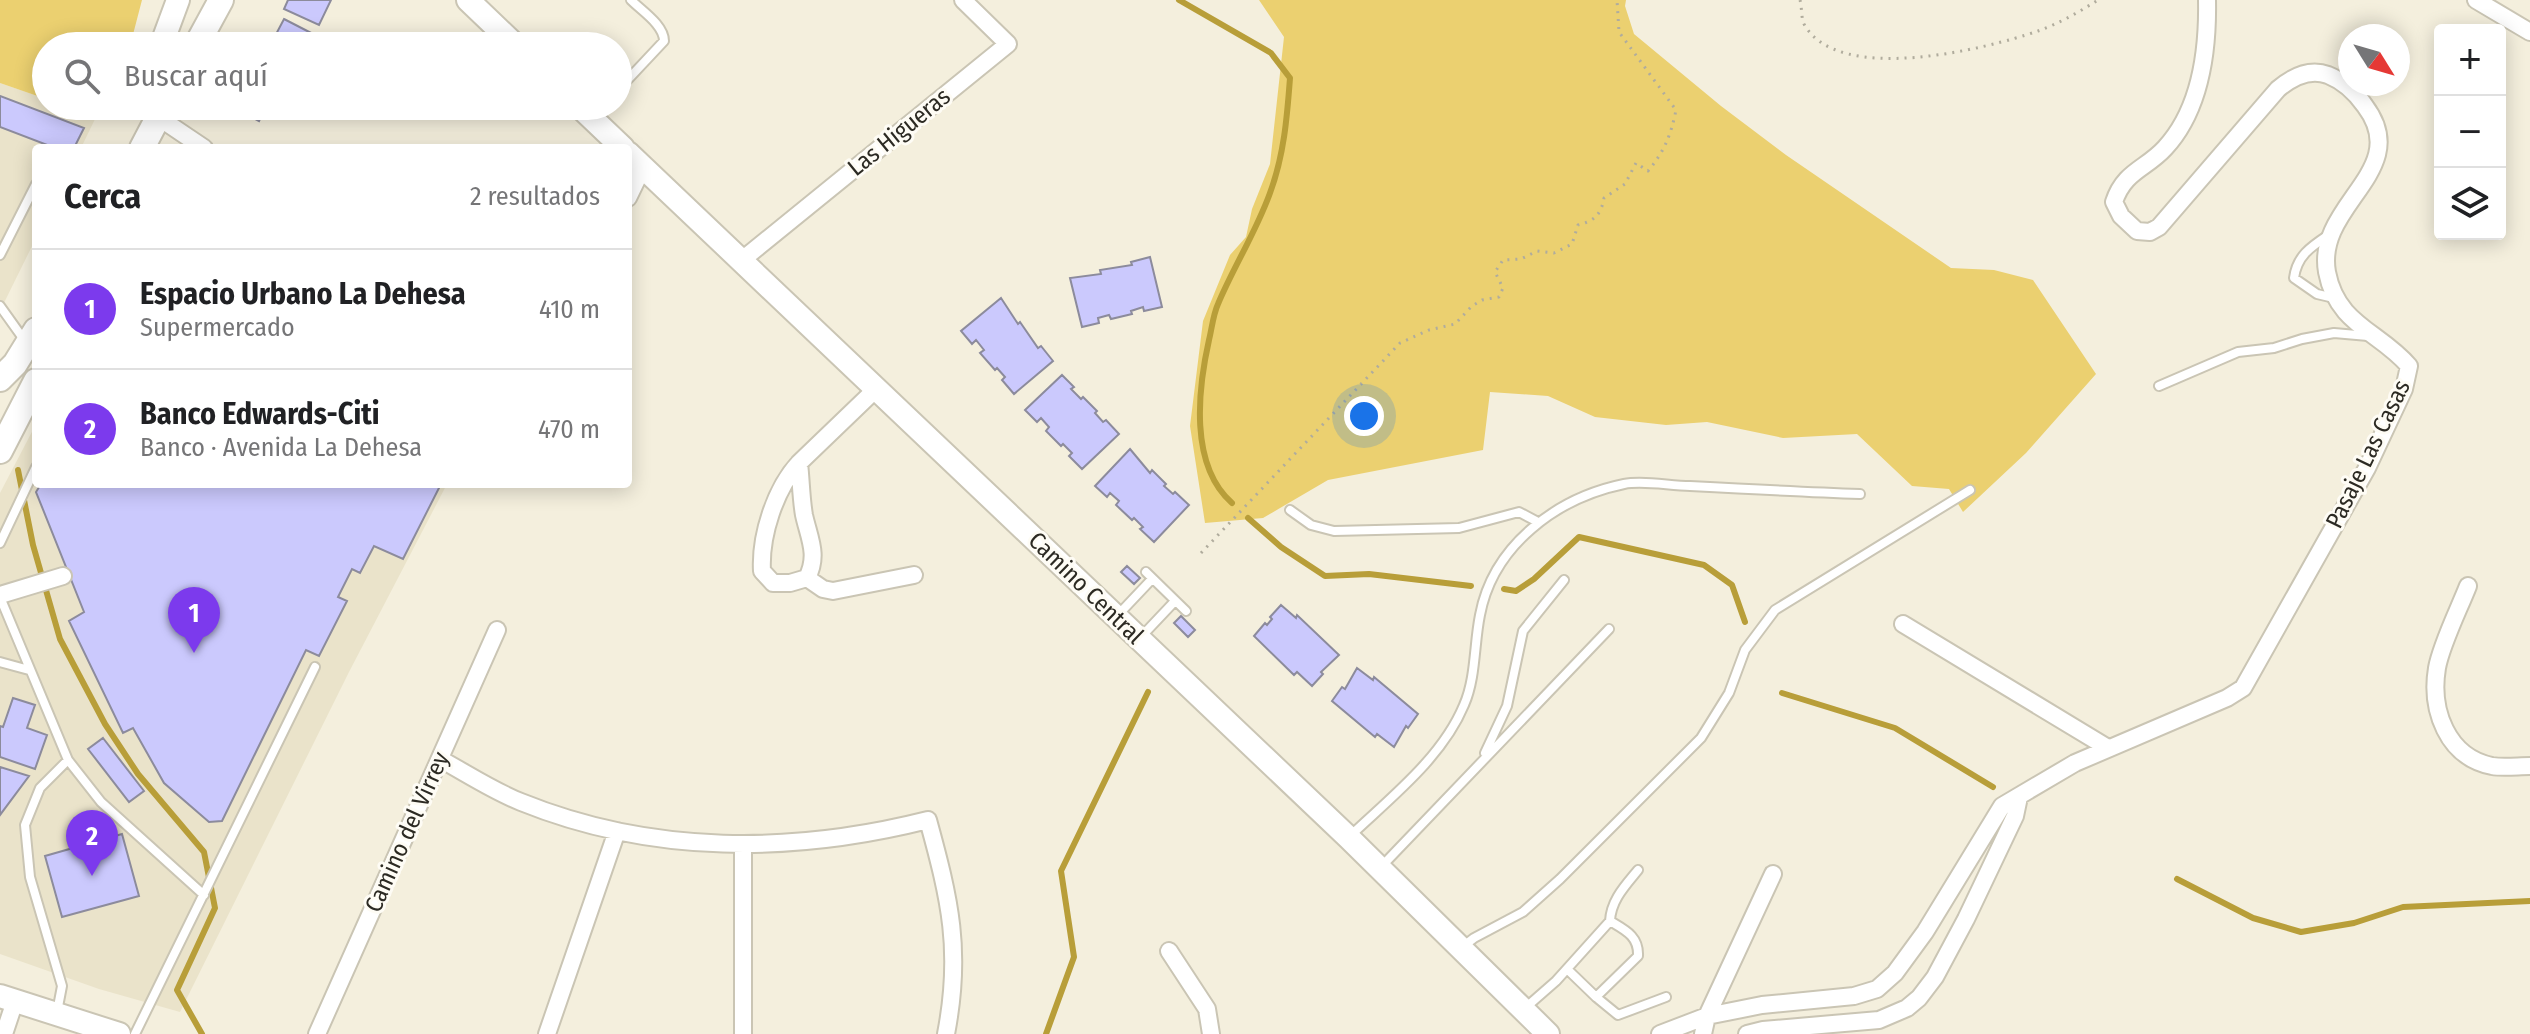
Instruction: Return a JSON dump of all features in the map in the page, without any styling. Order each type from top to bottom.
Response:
[{"type":"main road","points":[[166,32],[178,0]]},
{"type":"main road","points":[[204,32],[221,0]]},
{"type":"main road","points":[[468,0],[501,32]]},
{"type":"main road","points":[[144,144],[153,120]]},
{"type":"main road","points":[[599,120],[620,144]]},
{"type":"main road","name":"Camino Central","points":[[635,160],[1349,838],[1523,1009],[1538,1032]]},
{"type":"main road","points":[[0,379],[15,364],[32,338]]},
{"type":"main road","points":[[0,451],[32,389]]},
{"type":"main road","points":[[7,999],[119,1034]]},
{"type":"street","name":"Las Higueras","points":[[742,260],[1008,44],[963,0]]},
{"type":"street","name":"Pasaje Las Casas","points":[[1660,1034],[1707,1016],[1762,1005],[1854,996],[1877,989],[1895,973],[1925,932],[2002,806],[2053,774],[2227,698],[2243,688],[2367,468],[2404,389],[2409,366],[2397,353],[2345,314],[2327,270],[2331,233],[2378,158],[2380,134],[2372,115],[2351,90],[2324,74],[2312,72],[2288,80],[2159,227],[2150,232],[2137,231],[2121,216],[2114,202],[2118,189],[2129,175],[2163,150],[2190,107],[2204,58],[2207,0]]},
{"type":"street","points":[[2476,0],[2530,32]]},
{"type":"street","points":[[169,120],[199,144]]},
{"type":"street","points":[[799,463],[804,513],[814,548],[813,567],[807,578],[790,583],[773,583],[762,571],[761,554],[768,523],[787,476],[799,463],[876,389]]},
{"type":"street","points":[[807,578],[823,589],[833,591],[914,575]]},
{"type":"street","points":[[0,596],[50,580]]},
{"type":"street","points":[[2468,586],[2437,666],[2435,702],[2448,735],[2464,756],[2493,766],[2530,766]]},
{"type":"street","points":[[1903,624],[2108,748]]},
{"type":"street","name":"Camino del Virrey","points":[[317,1034],[497,630]]},
{"type":"street","points":[[440,759],[518,801],[617,831],[697,843],[743,846],[848,838],[928,820],[948,891],[955,947],[955,975],[946,1034]]},
{"type":"street","points":[[1747,1034],[1879,1020],[1907,1008],[1919,998],[1935,977],[1966,919],[2015,816],[2019,797]]},
{"type":"street","points":[[547,1034],[617,831]]},
{"type":"street","points":[[743,846],[743,1034]]},
{"type":"street","points":[[1703,1034],[1707,1016],[1773,874]]},
{"type":"street","points":[[1169,951],[1207,1009],[1211,1034]]},
{"type":"street","points":[[4,1034],[7,999]]},
{"type":"lane","points":[[631,0],[664,34],[664,41],[632,75]]},
{"type":"lane","points":[[0,255],[32,192]]},
{"type":"lane","points":[[2331,233],[2307,250],[2296,264],[2294,278],[2317,294],[2337,299]]},
{"type":"lane","points":[[0,306],[32,338]]},
{"type":"lane","points":[[2159,386],[2238,352],[2274,348],[2334,333],[2372,337]]},
{"type":"lane","points":[[0,543],[32,475]]},
{"type":"lane","points":[[1349,838],[1400,789],[1453,728],[1466,702],[1487,589],[1496,569],[1510,550],[1538,522],[1570,503],[1626,484],[1860,494]]},
{"type":"lane","points":[[1461,948],[1523,912],[1701,738],[1729,693],[1745,650],[1775,610],[1970,490]]},
{"type":"lane","points":[[1290,510],[1311,525],[1334,531],[1459,528],[1519,512],[1538,522]]},
{"type":"lane","points":[[1117,617],[1149,575],[1186,611]]},
{"type":"lane","points":[[1482,761],[1507,706],[1523,631],[1564,580]]},
{"type":"lane","points":[[0,596],[68,760],[101,802],[204,893]]},
{"type":"lane","points":[[1139,638],[1175,601]]},
{"type":"lane","points":[[1380,869],[1609,629]]},
{"type":"lane","points":[[0,662],[29,670]]},
{"type":"lane","points":[[135,1034],[315,667]]},
{"type":"lane","points":[[56,1014],[62,986],[30,877],[25,825],[40,788],[68,760]]},
{"type":"lane","points":[[1523,1009],[1567,969],[1610,921],[1610,909],[1616,898],[1638,870]]},
{"type":"lane","points":[[1596,997],[1638,956],[1639,945],[1631,934],[1610,921]]},
{"type":"lane","points":[[1567,969],[1618,1015],[1666,997]]},
{"type":"path","points":[[1201,553],[1400,343],[1429,330],[1455,324],[1472,306],[1482,300],[1499,297],[1503,288],[1495,272],[1503,260],[1521,259],[1537,251],[1554,253],[1572,244],[1578,225],[1590,222],[1601,212],[1604,198],[1625,184],[1636,163],[1648,171],[1660,157],[1671,136],[1676,110],[1619,32],[1617,0]]},
{"type":"path","points":[[1800,0],[1803,23],[1815,37],[1836,50],[1897,58],[1925,58],[2039,31],[2098,0]]},
{"type":"shaded area","points":[[0,0],[142,0],[134,32],[32,32],[32,94],[0,83]]},
{"type":"shaded area","points":[[1259,0],[1626,0],[1634,34],[1786,155],[1951,268],[1994,270],[2033,280],[2096,374],[2026,453],[1963,512],[1949,489],[1912,486],[1857,434],[1783,438],[1707,422],[1666,425],[1595,417],[1548,396],[1490,392],[1483,450],[1328,480],[1263,518],[1205,523],[1190,426],[1203,321],[1230,255],[1246,237],[1252,209],[1270,164],[1284,37]]},
{"type":"shaded area","points":[[0,83],[32,94],[32,120],[95,120],[83,144],[32,144],[32,246],[0,311]]},
{"type":"shaded area","points":[[32,432],[32,488],[445,488],[349,672],[180,1012],[99,989],[0,954],[0,493]]},
{"type":"building","points":[[288,0],[331,0],[319,25],[284,9]]},
{"type":"building","points":[[284,19],[309,32],[277,32]]},
{"type":"building","points":[[0,96],[32,108],[32,120],[63,120],[84,128],[76,144],[45,144],[0,127]]},
{"type":"building","points":[[1150,257],[1162,307],[1144,311],[1143,307],[1131,311],[1132,314],[1111,319],[1109,315],[1098,318],[1099,323],[1082,327],[1070,278],[1101,274],[1100,270],[1132,265],[1131,262]]},
{"type":"building","points":[[1001,298],[1018,324],[1020,322],[1038,348],[1041,346],[1053,361],[1014,394],[1002,380],[1005,377],[980,353],[984,350],[976,340],[972,344],[961,331]]},
{"type":"building","points":[[1062,375],[1074,387],[1071,389],[1119,434],[1082,469],[1069,456],[1072,453],[1046,431],[1049,427],[1041,418],[1037,422],[1025,410]]},
{"type":"building","points":[[1130,449],[1150,473],[1152,470],[1166,484],[1164,486],[1189,505],[1154,542],[1140,529],[1143,527],[1134,518],[1132,520],[1116,505],[1119,501],[1110,493],[1107,497],[1095,486]]},
{"type":"building","points":[[38,488],[439,488],[403,559],[374,546],[360,573],[352,569],[338,597],[347,601],[319,656],[306,650],[222,821],[209,822],[164,783],[133,728],[123,733],[69,621],[84,612],[36,492]]},
{"type":"building","points":[[1127,566],[1140,578],[1134,584],[1121,572]]},
{"type":"building","points":[[1281,605],[1296,618],[1297,615],[1339,655],[1321,672],[1323,674],[1312,686],[1297,672],[1294,675],[1254,636],[1265,623],[1267,625]]},
{"type":"building","points":[[1181,616],[1195,630],[1188,637],[1174,623]]},
{"type":"building","points":[[1357,668],[1373,680],[1374,677],[1418,714],[1408,728],[1406,726],[1394,747],[1377,734],[1375,737],[1332,701],[1342,687],[1345,689]]},
{"type":"building","points":[[13,698],[35,705],[27,728],[47,735],[35,769],[0,757],[0,726],[3,727]]},
{"type":"building","points":[[103,738],[144,791],[129,802],[88,749]]},
{"type":"building","points":[[0,767],[29,776],[0,815]]},
{"type":"building","points":[[122,834],[139,896],[62,917],[45,856]]},
{"type":"waterway","points":[[1179,0],[1271,53],[1290,78],[1284,136],[1275,179],[1216,308],[1202,381],[1200,426],[1203,448],[1218,487],[1232,503]]},
{"type":"waterway","points":[[18,470],[33,545],[60,639],[105,724],[138,774],[204,852],[215,908],[177,990],[202,1034]]},
{"type":"waterway","points":[[1248,518],[1281,547],[1325,576],[1369,574],[1471,586]]},
{"type":"waterway","points":[[1504,589],[1516,591],[1534,579],[1579,537],[1704,565],[1732,585],[1745,622]]},
{"type":"waterway","points":[[1046,1034],[1074,957],[1061,871],[1148,692]]},
{"type":"waterway","points":[[1782,693],[1895,728],[1993,787]]},
{"type":"waterway","points":[[2177,879],[2253,918],[2301,932],[2354,923],[2403,907],[2530,901]]},
{"type":"place","name":"Espacio Urbano La Dehesa","points":[[194,653]]},
{"type":"place","name":"Banco Edwards-Citi","points":[[92,876]]}]
